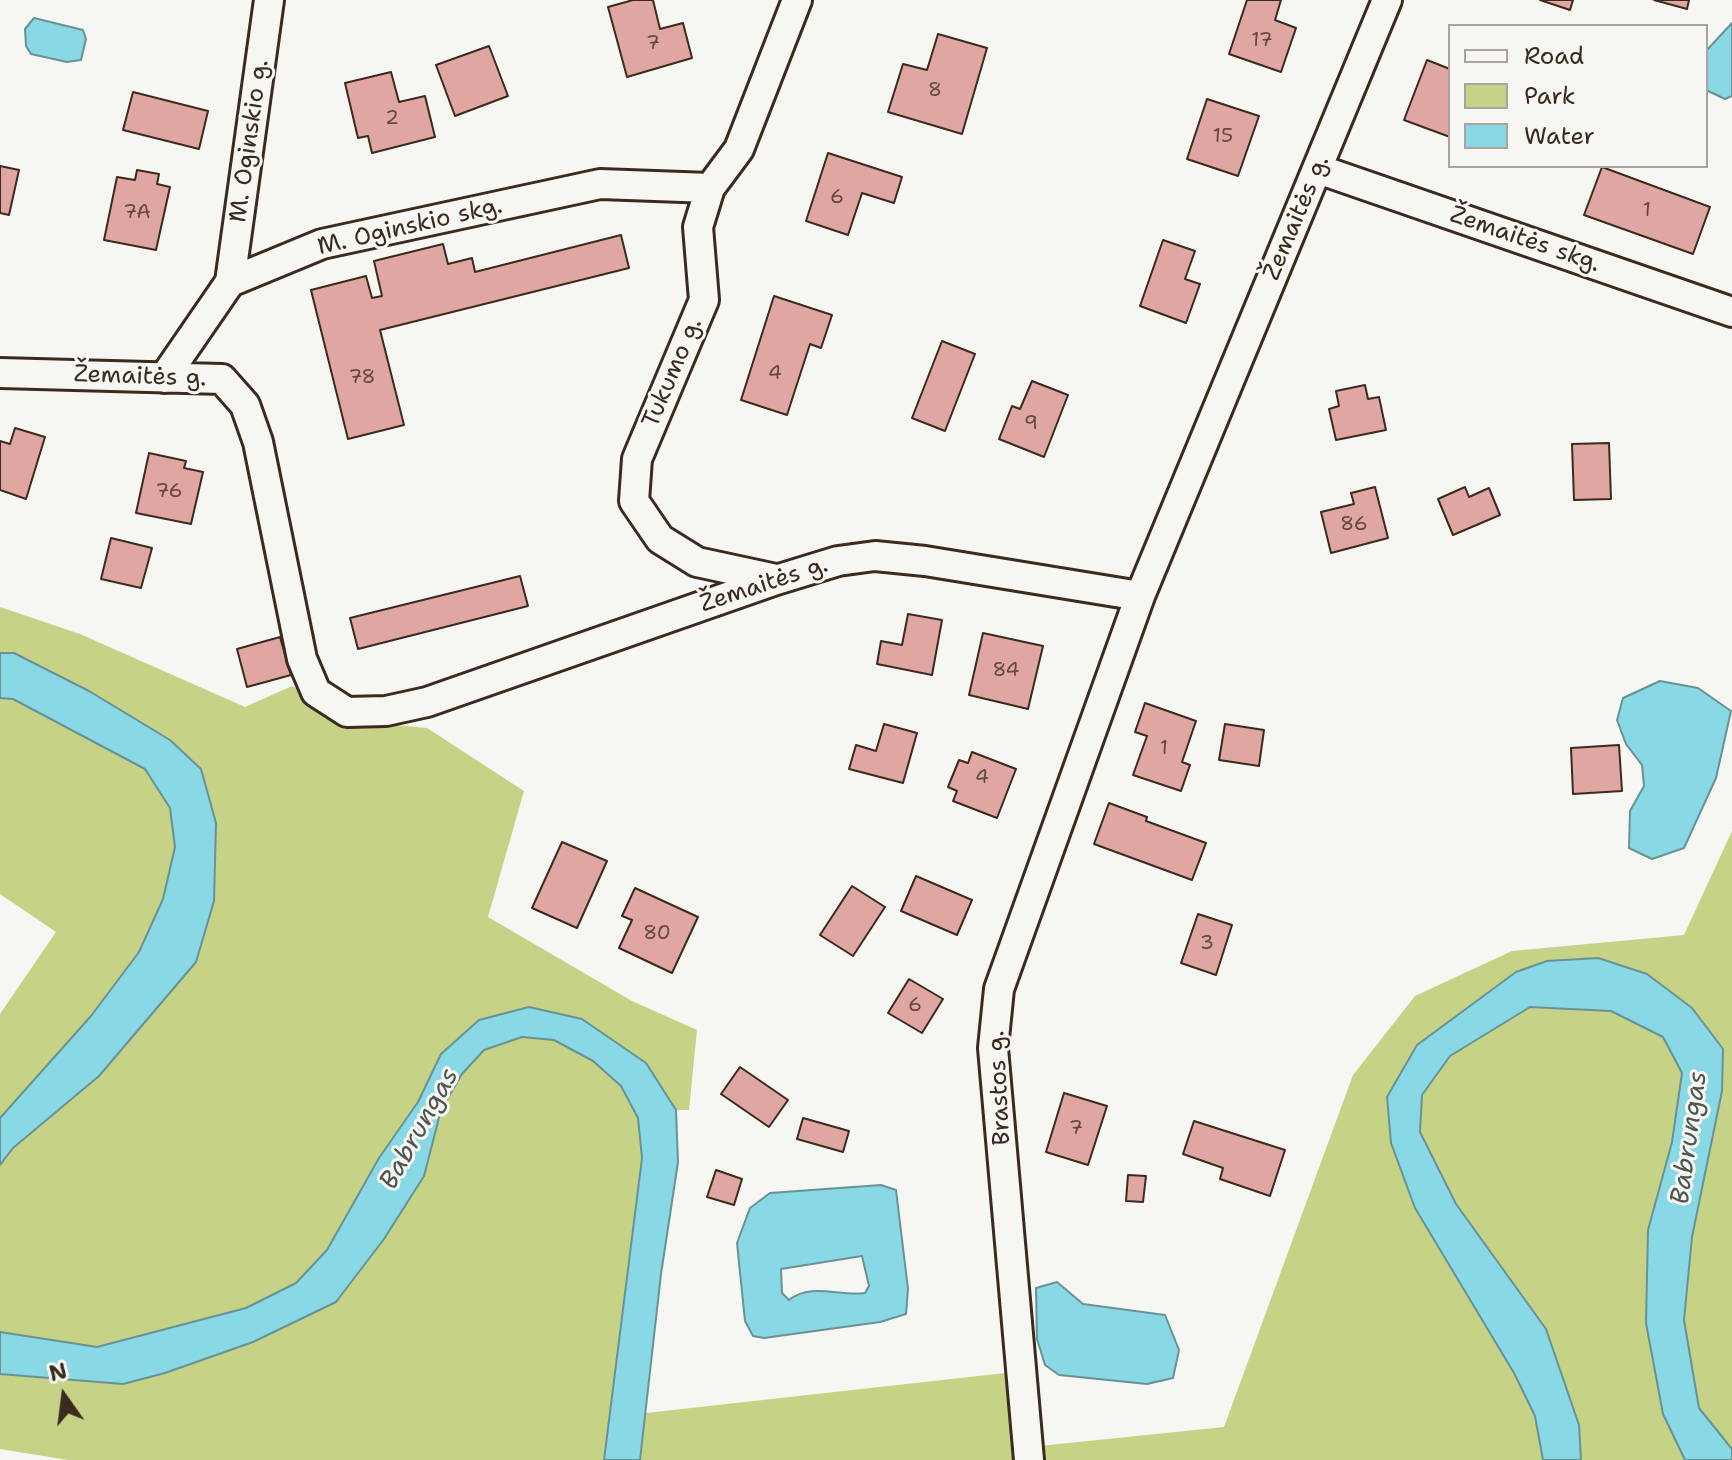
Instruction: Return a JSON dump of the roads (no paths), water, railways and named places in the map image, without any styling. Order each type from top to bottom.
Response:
[{"type":"street","name":"M. Oginskio g.","points":[[230,282],[269,0]]},
{"type":"street","name":"Tukumo g.","points":[[776,580],[697,562],[660,539],[634,501],[637,459],[704,300],[698,227],[710,188],[739,149],[797,0]]},
{"type":"street","name":"Žemaitės g.","points":[[0,373],[222,379],[245,405],[258,442],[302,659],[316,692],[347,712],[386,711],[427,702],[838,561],[875,556],[1140,596],[1387,0]]},
{"type":"street","name":"Žemaitės skg.","points":[[1318,169],[1732,312]]},
{"type":"street","name":"M. Oginskio skg.","points":[[230,282],[322,244],[600,184],[710,188]]},
{"type":"street","points":[[164,378],[230,282]]},
{"type":"street","name":"Brastos g.","points":[[1029,1460],[993,1048],[999,989],[1140,596]]},
{"type":"water","points":[[34,18],[83,30],[86,39],[81,60],[67,62],[31,54],[26,46],[25,29]]},
{"type":"water","points":[[1732,23],[1732,96],[1725,99],[1708,91],[1708,49]]},
{"type":"water","points":[[0,653],[14,653],[89,691],[170,740],[201,769],[216,823],[214,901],[196,962],[99,1076],[13,1148],[0,1165],[0,1118],[91,1016],[139,952],[163,899],[175,847],[170,808],[145,769],[13,699],[0,698]]},
{"type":"water","points":[[1660,681],[1698,688],[1731,711],[1716,778],[1684,848],[1652,859],[1629,848],[1630,811],[1644,786],[1642,765],[1626,744],[1617,720],[1623,698]]},
{"type":"water","name":"Babrungas","points":[[1598,958],[1647,974],[1692,1008],[1723,1049],[1722,1091],[1692,1237],[1684,1320],[1699,1408],[1732,1449],[1732,1460],[1685,1460],[1663,1414],[1646,1323],[1648,1230],[1672,1142],[1682,1073],[1663,1037],[1611,1011],[1530,1007],[1450,1056],[1422,1095],[1420,1132],[1456,1204],[1546,1329],[1579,1425],[1581,1460],[1543,1460],[1535,1416],[1514,1373],[1415,1208],[1391,1143],[1387,1097],[1417,1045],[1516,972],[1547,961]]},
{"type":"water","name":"Babrungas","points":[[529,1007],[582,1019],[646,1063],[676,1110],[678,1162],[661,1274],[640,1460],[604,1460],[642,1158],[638,1118],[621,1086],[593,1061],[554,1040],[522,1037],[484,1050],[462,1074],[441,1110],[424,1176],[384,1239],[336,1302],[253,1342],[165,1373],[123,1384],[0,1374],[0,1332],[97,1347],[246,1308],[296,1283],[327,1250],[379,1158],[418,1102],[441,1054],[479,1020]]},
{"type":"water","points":[[881,1185],[896,1190],[908,1289],[906,1314],[880,1322],[764,1338],[753,1336],[745,1321],[737,1243],[750,1208],[770,1193]],"holes":[[[862,1256],[869,1286],[865,1293],[816,1291],[789,1300],[782,1293],[781,1269]]]},
{"type":"water","points":[[1057,1282],[1083,1304],[1165,1315],[1179,1350],[1173,1378],[1147,1384],[1059,1375],[1045,1365],[1037,1339],[1036,1288]]}]
